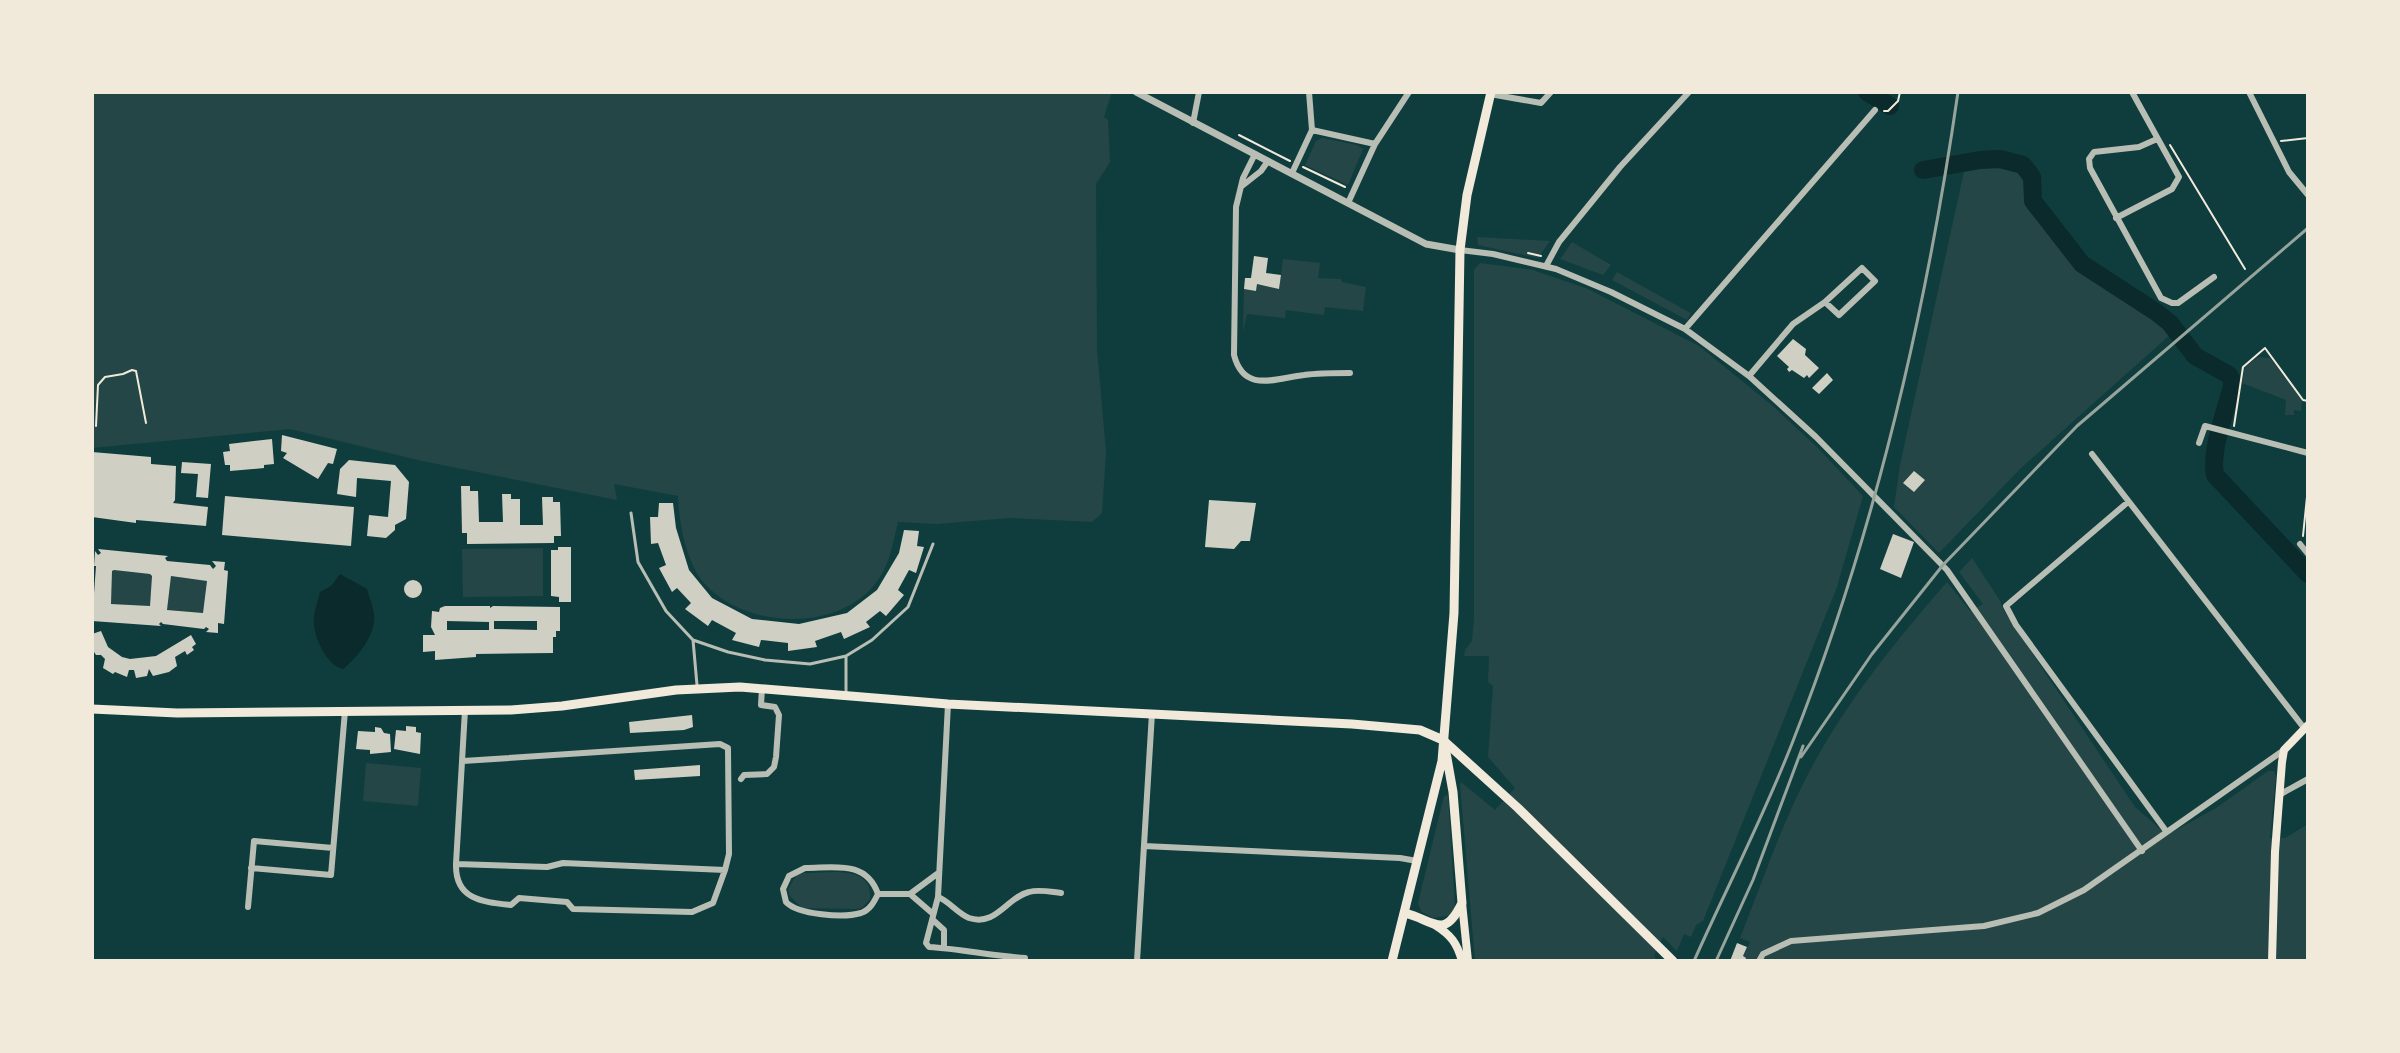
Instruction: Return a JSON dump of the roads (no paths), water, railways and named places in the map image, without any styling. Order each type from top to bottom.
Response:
[{"type":"main road","points":[[1392,961],[1442,761],[1454,613],[1460,250],[1467,195],[1490,93]]},
{"type":"main road","points":[[92,709],[177,713],[465,710],[562,706],[697,688],[762,688],[948,704],[1152,712],[1426,731],[1443,740],[1518,808],[1673,961]]},
{"type":"main road","points":[[2272,961],[2275,852],[2284,750],[2306,727]]},
{"type":"main road","points":[[1443,740],[1453,792],[1468,961]]},
{"type":"main road","points":[[1405,913],[1443,926],[1452,922],[1462,903]]},
{"type":"main road","points":[[1434,925],[1455,942],[1462,961]]},
{"type":"street","points":[[1136,92],[1426,244],[1546,266],[1611,292],[1685,329],[1749,376],[1816,437],[1947,570],[2142,851]]},
{"type":"street","points":[[1193,123],[1199,92]]},
{"type":"street","points":[[1292,173],[1312,130],[1309,92]]},
{"type":"street","points":[[1348,203],[1375,144],[1409,92]]},
{"type":"street","points":[[1490,93],[1541,103],[1551,92]]},
{"type":"street","points":[[1546,266],[1559,242],[1620,167],[1689,92]]},
{"type":"street","points":[[2116,218],[2172,189],[2178,181],[2178,173],[2132,92]]},
{"type":"street","points":[[2249,92],[2289,172],[2308,195]]},
{"type":"street","points":[[1685,329],[1875,110]]},
{"type":"street","points":[[1312,130],[1375,144]]},
{"type":"street","points":[[2159,141],[2139,147],[2094,152],[2090,168],[2161,298],[2166,302],[2178,303],[2214,277]]},
{"type":"street","points":[[1255,154],[1242,186],[1235,217],[1234,355],[1240,371],[1253,379],[1266,381],[1302,375],[1350,373]]},
{"type":"street","points":[[1242,186],[1268,161]]},
{"type":"street","points":[[1749,376],[1793,324],[1825,302],[1862,268],[1875,281],[1839,315],[1825,302]]},
{"type":"street","points":[[2199,443],[2207,415]]},
{"type":"street","points":[[2205,426],[2308,453]]},
{"type":"street","points":[[2092,454],[2306,727]]},
{"type":"street","points":[[2128,502],[2006,606],[2016,625],[2166,831]]},
{"type":"street","points":[[2300,544],[2308,554]]},
{"type":"street","points":[[741,779],[744,775],[767,774],[774,767],[779,715],[775,707],[761,705],[762,688]]},
{"type":"street","points":[[948,704],[938,897],[928,928],[927,945],[985,956],[1025,958]]},
{"type":"street","points":[[463,761],[720,744],[728,748],[729,854],[713,903],[692,912],[573,909],[567,902],[519,898],[511,905],[477,901],[455,877],[465,710]]},
{"type":"street","points":[[251,868],[331,875],[345,711]]},
{"type":"street","points":[[1137,961],[1152,712]]},
{"type":"street","points":[[1759,961],[1763,954],[1791,941],[1984,926],[2038,913],[2084,890],[2284,750]]},
{"type":"street","points":[[2279,795],[2308,779]]},
{"type":"street","points":[[248,907],[254,841],[333,848]]},
{"type":"street","points":[[1144,846],[1417,861]]},
{"type":"street","points":[[456,864],[547,867],[563,863],[725,870]]},
{"type":"street","points":[[798,869],[852,869],[868,875],[878,894],[874,903],[859,913],[802,913],[786,902],[783,889],[789,876],[798,869]]},
{"type":"street","points":[[878,894],[910,894],[937,874]]},
{"type":"street","points":[[938,897],[968,917],[979,919],[996,915],[1025,893],[1061,893]]},
{"type":"street","points":[[910,894],[944,930],[944,948]]},
{"type":"lane","points":[[631,513],[638,562],[666,611],[693,640],[765,660],[810,664],[846,656],[872,640],[908,607],[933,544]]},
{"type":"lane","points":[[693,640],[697,688]]},
{"type":"lane","points":[[846,656],[846,696]]},
{"type":"waterway","points":[[1867,92],[1890,106]]},
{"type":"waterway","points":[[1923,170],[1980,160],[2000,159],[2023,165],[2032,177],[2033,201],[2082,264],[2156,312],[2170,323],[2195,356],[2229,375],[2233,382],[2217,441],[2215,475],[2308,574]]},
{"type":"waterway","points":[[2023,165],[2030,164]]},
{"type":"railway","points":[[1694,961],[1782,769],[1849,583],[1873,503],[1913,340],[1958,92]]},
{"type":"railway","points":[[1801,757],[1872,654],[1943,565],[2077,426],[2308,228]]},
{"type":"railway","points":[[1716,961],[1753,880],[1803,746]]}]
